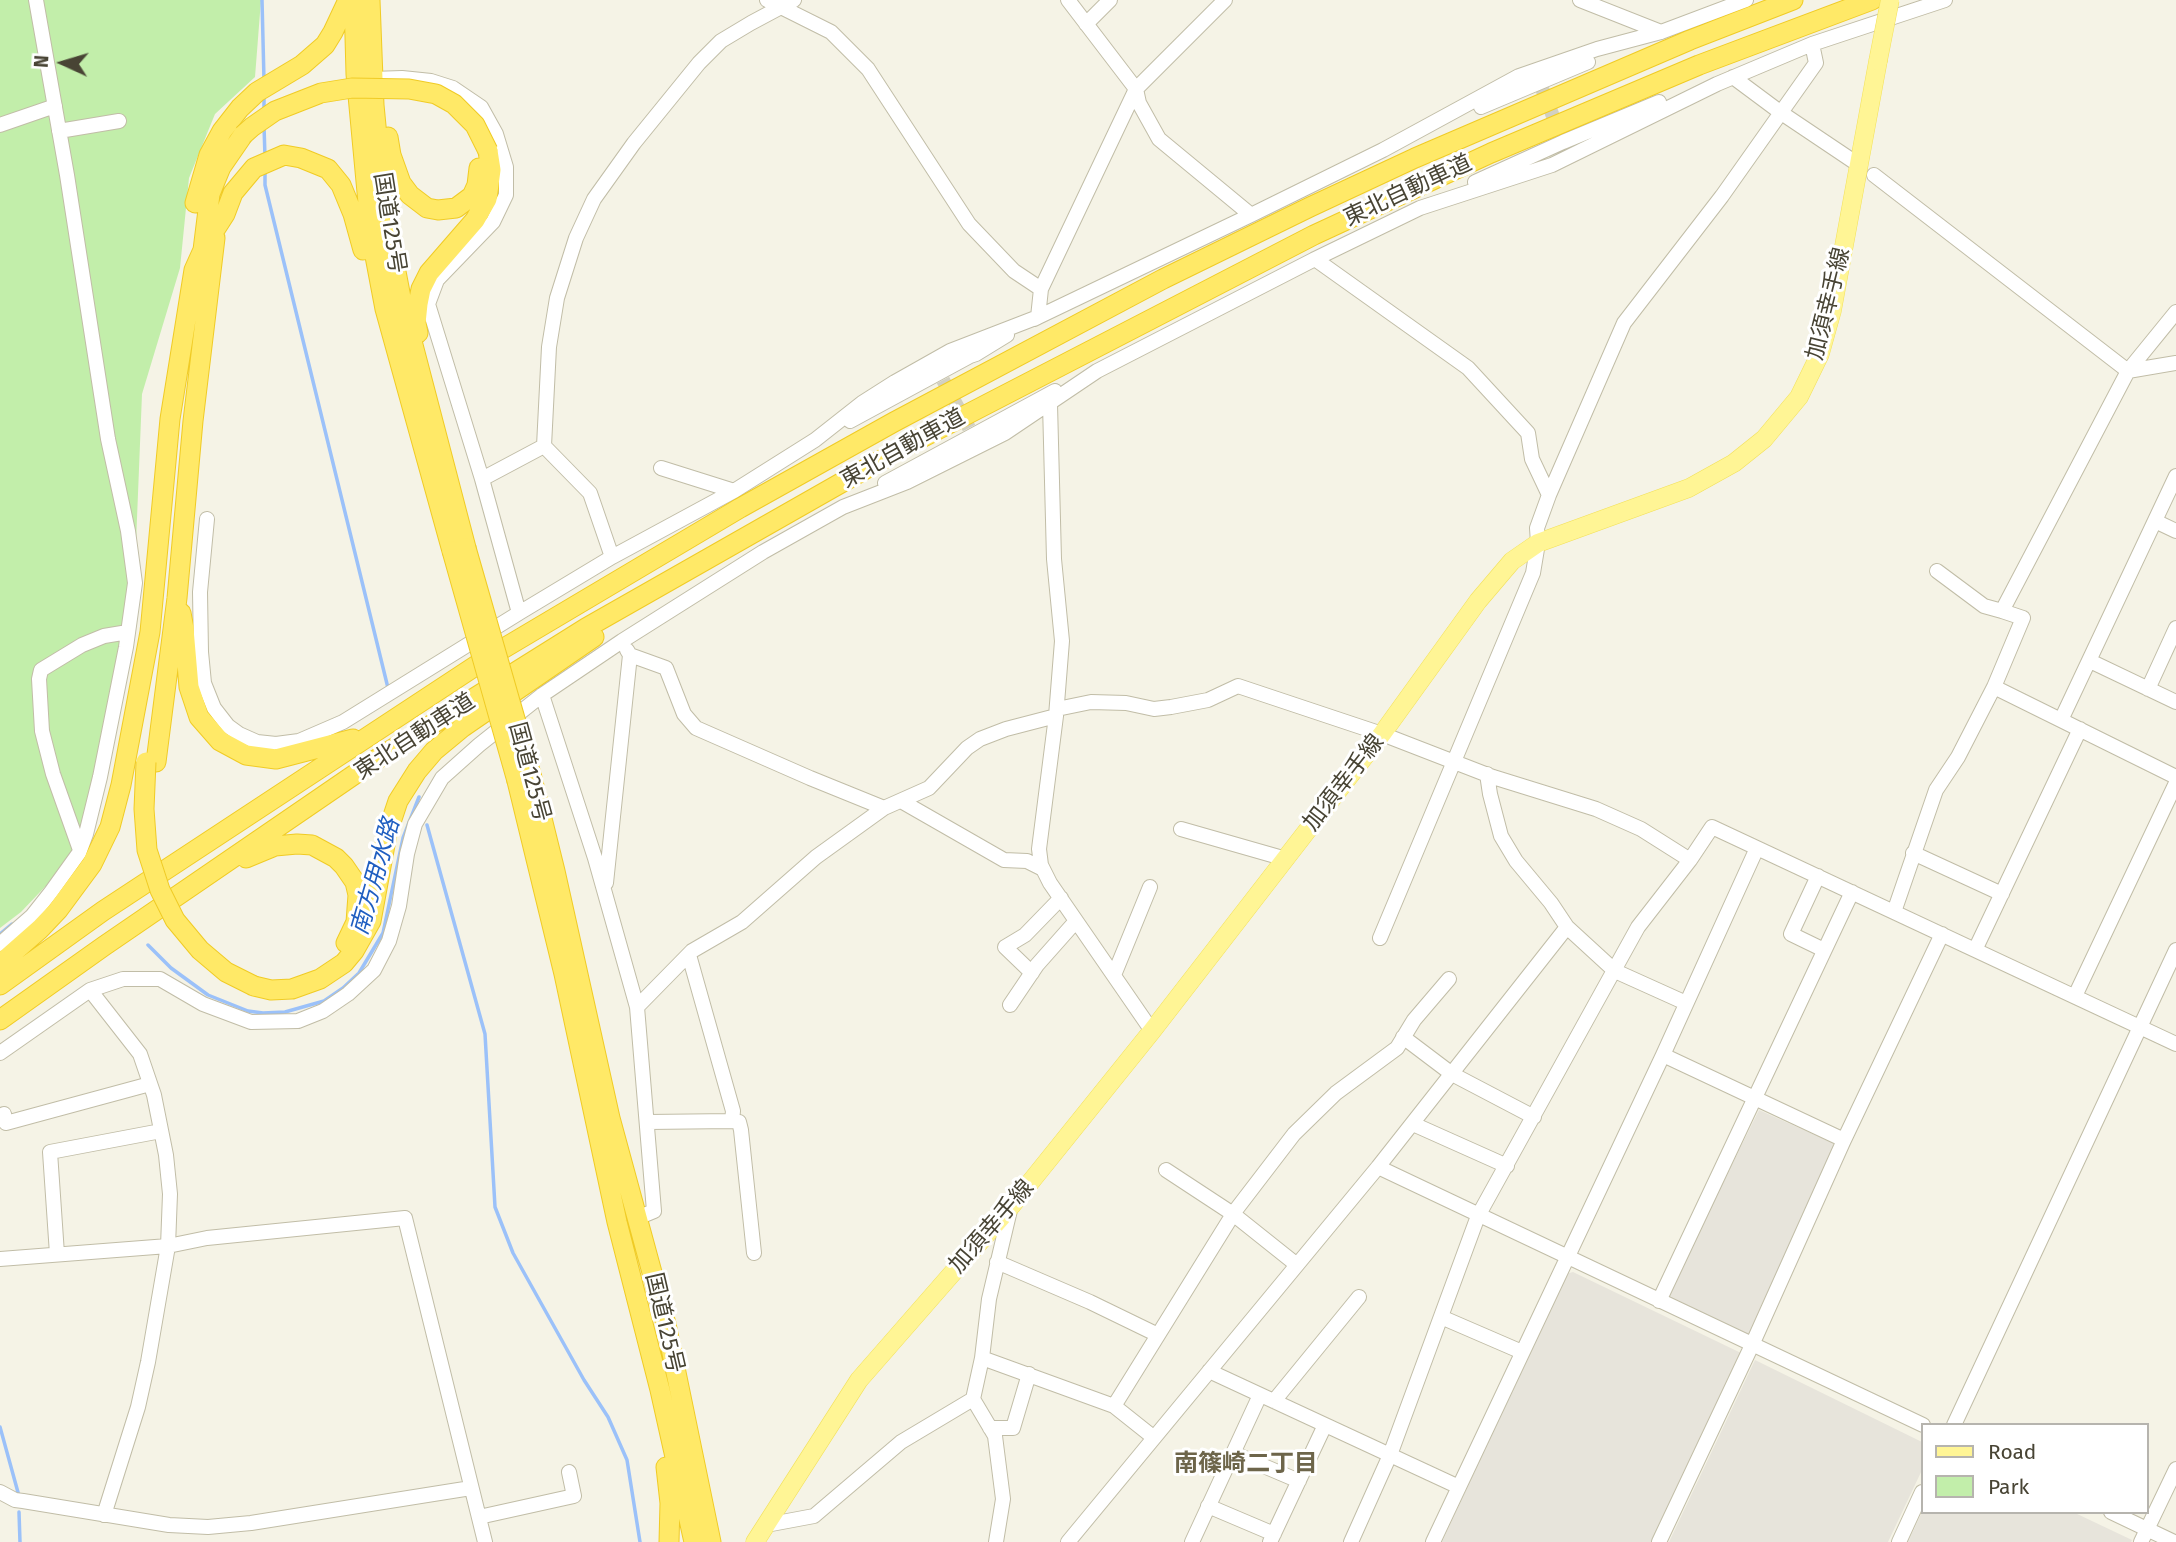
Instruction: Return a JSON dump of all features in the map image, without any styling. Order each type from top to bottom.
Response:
[{"type":"highway","points":[[194,270],[191,246],[198,189],[209,155],[222,131],[257,92],[302,65],[325,44],[348,0]]},
{"type":"highway","name":"国道125号","points":[[354,0],[356,74],[371,235],[385,309],[558,885],[610,1118],[666,1324],[707,1540]]},
{"type":"highway","name":"国道125号","points":[[370,0],[372,79],[387,222],[402,303],[435,434],[459,550]]},
{"type":"highway","name":"東北自動車道","points":[[0,985],[103,911],[489,657],[740,508],[894,422],[1163,279],[1310,206],[1690,40],[1793,0]]},
{"type":"highway","name":"東北自動車道","points":[[0,1020],[380,757],[586,628],[906,446],[1314,235],[1491,153],[1686,70],[1872,0]]},
{"type":"highway","points":[[0,964],[58,910],[92,864],[110,827],[121,785],[150,632],[170,419],[194,270],[203,250],[210,194],[221,167],[260,120],[275,111],[321,93],[352,88],[409,89],[436,94],[454,104],[475,125],[491,170],[487,199],[475,220],[429,272],[418,304],[416,323],[436,410],[435,434]]},
{"type":"highway","points":[[374,105],[385,123],[391,155],[401,183],[410,195],[427,208],[456,208],[472,196],[483,152]]},
{"type":"highway","points":[[246,139],[222,187],[217,209],[177,598],[144,810],[147,850],[160,890],[175,920],[200,950],[226,972],[256,981],[271,990],[306,985],[344,963],[371,921],[387,834],[398,801],[417,771],[434,751],[463,727],[683,573]]},
{"type":"highway","points":[[216,228],[233,193],[254,168],[284,155],[328,169],[341,185],[353,214],[373,288],[385,309]]},
{"type":"highway","points":[[177,598],[184,629],[190,687],[199,718],[220,741],[246,755],[276,759],[370,734]]},
{"type":"highway","points":[[150,632],[151,762]]},
{"type":"highway","name":"国道125号","points":[[524,779],[617,1222],[660,1390],[707,1540]]},
{"type":"highway","points":[[212,872],[275,846],[312,845],[336,858],[355,882],[358,895],[356,922],[345,946],[335,956],[323,966],[298,976],[256,981]]},
{"type":"highway","points":[[617,1222],[664,1454],[670,1503],[669,1542]]},
{"type":"main road","name":"加須幸手線","points":[[755,1542],[859,1380],[1012,1205],[1153,1031],[1382,734],[1478,601],[1512,561],[1538,543],[1689,488],[1734,463],[1764,439],[1799,397],[1820,354],[1832,311],[1890,0]]},
{"type":"street","points":[[0,944],[32,916],[51,892],[80,850],[86,834],[100,777],[135,583],[128,531],[108,439],[36,0]]},
{"type":"street","points":[[1068,0],[1136,89],[1139,103],[1159,139],[1251,215]]},
{"type":"street","points":[[1087,24],[1110,0]]},
{"type":"street","points":[[1038,317],[1041,289],[1136,89],[1225,0]]},
{"type":"street","points":[[1580,0],[1661,32]]},
{"type":"street","points":[[1420,208],[1552,165],[1733,77],[1812,44],[1945,0]]},
{"type":"street","points":[[1430,125],[1540,84],[1740,1]]},
{"type":"street","points":[[612,558],[590,494],[544,446],[549,347],[557,298],[576,238],[594,199],[634,143],[699,63],[721,41],[781,2],[831,32],[868,69],[969,224],[1014,271],[1041,289]]},
{"type":"street","points":[[815,440],[862,403],[950,351],[1038,317],[1251,215],[1430,125],[1518,76],[1597,49],[1661,32]]},
{"type":"street","points":[[1380,938],[1533,573],[1538,543],[1537,528],[1549,495],[1624,323],[1722,196],[1816,63],[1812,44]]},
{"type":"street","points":[[1733,77],[1853,161]]},
{"type":"street","points":[[372,79],[431,81],[453,88],[481,107],[496,134],[506,167],[506,195],[493,222],[437,280],[428,304],[482,479],[519,612]]},
{"type":"street","points":[[843,507],[917,477],[1005,433],[1048,400],[1097,371],[1420,208],[1562,140],[1651,105],[1717,84]]},
{"type":"street","points":[[0,125],[55,106]]},
{"type":"street","points":[[59,131],[119,121]]},
{"type":"street","points":[[1874,175],[2128,371],[2176,363]]},
{"type":"street","points":[[1315,259],[1468,368],[1528,433],[1532,459],[1549,495]]},
{"type":"street","points":[[2002,611],[2128,371],[2176,312]]},
{"type":"street","points":[[207,519],[200,592],[200,683],[220,717],[239,734],[266,743],[299,741],[343,722],[519,612],[734,491],[815,440],[941,376],[970,355],[1038,317]]},
{"type":"street","points":[[0,1053],[90,990],[123,979],[160,979],[202,1004],[251,1022],[298,1021],[331,1005],[348,994],[374,970],[389,941],[399,906],[407,854],[415,824],[442,778],[479,744],[542,695],[763,552],[971,432],[1048,400]]},
{"type":"street","points":[[1048,400],[1054,559],[1062,642],[1039,849],[1043,869],[1061,898],[1153,1031]]},
{"type":"street","points":[[482,479],[544,446]]},
{"type":"street","points":[[661,468],[734,491]]},
{"type":"street","points":[[2061,720],[2176,476]]},
{"type":"street","points":[[2155,521],[2176,531]]},
{"type":"street","points":[[1894,912],[1936,790],[1958,757],[1994,687],[2023,618],[1984,606],[1937,571]]},
{"type":"street","points":[[2148,689],[2176,628]]},
{"type":"street","points":[[80,850],[53,774],[42,731],[39,679],[41,670],[82,645],[104,636],[128,632]]},
{"type":"street","points":[[605,891],[630,655],[622,641]]},
{"type":"street","points":[[630,655],[666,668],[684,714],[696,728],[884,808]]},
{"type":"street","points":[[2090,661],[2176,702]]},
{"type":"street","points":[[637,1007],[689,955],[742,922],[816,857],[884,808],[929,788],[967,748],[980,739],[1091,702],[1126,703],[1145,708],[1171,707],[1208,700],[1238,686],[1382,734],[1487,774],[1596,809],[1641,829],[1690,860]]},
{"type":"street","points":[[1994,687],[2176,777]]},
{"type":"street","points":[[542,695],[605,891],[637,1007],[654,1211],[637,1218]]},
{"type":"street","points":[[1975,950],[2080,729]]},
{"type":"street","points":[[1487,774],[1501,836],[1516,861],[1567,927],[1615,971],[1686,1003]]},
{"type":"street","points":[[2075,996],[2176,783]]},
{"type":"street","points":[[901,802],[1004,860],[1027,861],[1043,869]]},
{"type":"street","points":[[1350,1542],[1390,1455],[1478,1216],[1638,927],[1712,827],[2176,1044]]},
{"type":"street","points":[[1181,829],[1286,859]]},
{"type":"street","points":[[1433,1542],[1663,1055],[1757,848]]},
{"type":"street","points":[[1913,853],[2002,894]]},
{"type":"street","points":[[1818,876],[1791,934],[1824,950]]},
{"type":"street","points":[[1114,975],[1150,887]]},
{"type":"street","points":[[1659,1301],[1852,892]]},
{"type":"street","points":[[1032,973],[1005,947],[1025,935],[1061,898]]},
{"type":"street","points":[[1010,1005],[1032,973],[1076,921]]},
{"type":"street","points":[[1068,1542],[1413,1124],[1567,927]]},
{"type":"street","points":[[1659,1542],[1942,934]]},
{"type":"street","points":[[1955,1423],[2176,950]]},
{"type":"street","points":[[689,955],[733,1111],[732,1121]]},
{"type":"street","points":[[1114,1406],[1233,1213],[1294,1134],[1336,1093],[1397,1048],[1414,1020],[1449,979]]},
{"type":"street","points":[[90,990],[140,1054],[161,1131],[170,1194],[168,1246],[154,1332],[138,1408],[104,1515]]},
{"type":"street","points":[[1403,1037],[1452,1074],[1534,1116]]},
{"type":"street","points":[[1663,1055],[1844,1140]]},
{"type":"street","points":[[4,1114],[6,1123],[150,1084]]},
{"type":"street","points":[[648,1122],[739,1122],[754,1253]]},
{"type":"street","points":[[1413,1124],[1507,1166]]},
{"type":"street","points":[[57,1254],[50,1152],[161,1131]]},
{"type":"street","points":[[1378,1167],[1920,1424]]},
{"type":"street","points":[[1166,1170],[1233,1213],[1297,1265]]},
{"type":"street","points":[[996,1542],[1003,1499],[995,1436],[973,1399],[982,1358],[989,1300],[1012,1205]]},
{"type":"street","points":[[0,1259],[168,1246],[207,1238],[405,1219],[485,1542]]},
{"type":"street","points":[[997,1262],[1158,1335]]},
{"type":"street","points":[[1274,1401],[1359,1297]]},
{"type":"street","points":[[1441,1317],[1522,1352]]},
{"type":"street","points":[[982,1358],[1114,1406],[1153,1437]]},
{"type":"street","points":[[1209,1371],[1459,1487]]},
{"type":"street","points":[[990,1428],[1013,1428],[1029,1374]]},
{"type":"street","points":[[1192,1542],[1260,1395]]},
{"type":"street","points":[[766,1525],[814,1516],[901,1442],[973,1399]]},
{"type":"street","points":[[1209,1506],[1272,1538],[1325,1425]]},
{"type":"street","points":[[1233,1452],[1299,1481]]},
{"type":"street","points":[[2144,1536],[2176,1468]]},
{"type":"street","points":[[479,1517],[574,1496],[569,1472]]},
{"type":"street","points":[[0,1492],[15,1500],[104,1515],[169,1525],[208,1527],[251,1523],[471,1488]]},
{"type":"street","points":[[1899,1542],[1920,1496]]},
{"type":"street","points":[[2113,1514],[2144,1536],[2174,1542]]},
{"type":"shaded area","points":[[1759,1110],[1833,1143],[1834,1149],[1747,1341],[1664,1302]]},
{"type":"shaded area","points":[[1573,1272],[1741,1353],[1652,1542],[1442,1542],[1566,1274]]},
{"type":"shaded area","points":[[1755,1360],[1920,1441],[1920,1474],[1888,1542],[1669,1542]]},
{"type":"shaded area","points":[[1921,1514],[2077,1514],[2132,1540],[2131,1542],[1908,1542]]},
{"type":"green space","points":[[0,0],[261,0],[255,77],[215,114],[189,178],[180,268],[142,394],[134,593],[80,850],[21,912],[0,928]]},
{"type":"waterway","points":[[262,0],[264,80]]},
{"type":"waterway","points":[[264,94],[264,111]]},
{"type":"waterway","points":[[264,126],[265,157]]},
{"type":"waterway","points":[[265,171],[265,185],[388,688]]},
{"type":"waterway","name":"南方用水路","points":[[148,945],[171,968],[208,995],[248,1011],[285,1012],[324,1001],[359,973],[383,933],[403,838],[419,797]]},
{"type":"waterway","points":[[427,825],[485,1034],[495,1207],[513,1253],[584,1380],[608,1417],[627,1460],[640,1542]]},
{"type":"waterway","name":"南方用水路","points":[[0,934],[12,924]]},
{"type":"waterway","name":"南方用水路","points":[[0,1427],[19,1496]]},
{"type":"waterway","name":"南方用水路","points":[[19,1512],[20,1542]]},
{"type":"tunnel","points":[[1541,86],[1560,134]]},
{"type":"tunnel","points":[[943,380],[969,428]]},
{"type":"district","name":"南篠崎二丁目","points":[[1246,1464]]}]
